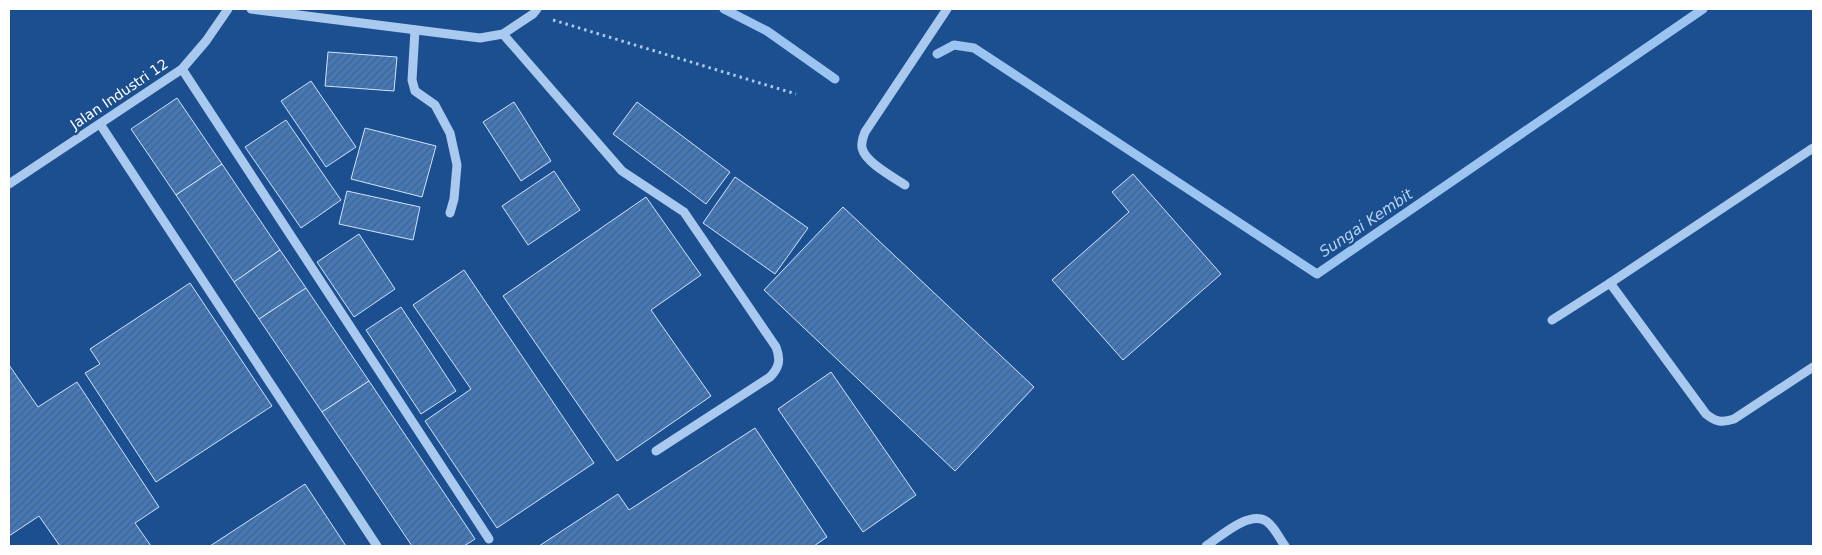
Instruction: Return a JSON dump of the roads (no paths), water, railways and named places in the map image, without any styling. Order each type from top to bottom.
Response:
[{"type":"street","name":"Jalan Industri 12","points":[[9,184],[182,69],[206,41],[228,9]]},
{"type":"street","points":[[251,9],[480,38],[503,34],[535,11]]},
{"type":"street","points":[[905,185],[871,161],[862,148],[862,139],[947,9]]},
{"type":"street","points":[[415,30],[412,80],[415,91],[435,105],[450,133],[457,164],[454,199],[450,213]]},
{"type":"street","points":[[503,34],[622,171],[684,212],[776,347],[779,355],[779,364],[776,372],[770,377],[656,451]]},
{"type":"street","points":[[182,69],[489,540]]},
{"type":"street","points":[[100,124],[377,546]]},
{"type":"street","points":[[1552,320],[1813,148]]},
{"type":"street","points":[[1610,283],[1706,414],[1714,421],[1724,422],[1734,419],[1813,367]]},
{"type":"street","points":[[1206,546],[1243,521],[1254,518],[1264,520],[1273,528],[1285,546]]},
{"type":"waterway","name":"Sungai Kembit","points":[[724,9],[767,31],[835,79]]},
{"type":"waterway","name":"Sungai Kembit","points":[[937,54],[954,45],[974,48],[1317,274],[1703,9]]}]
